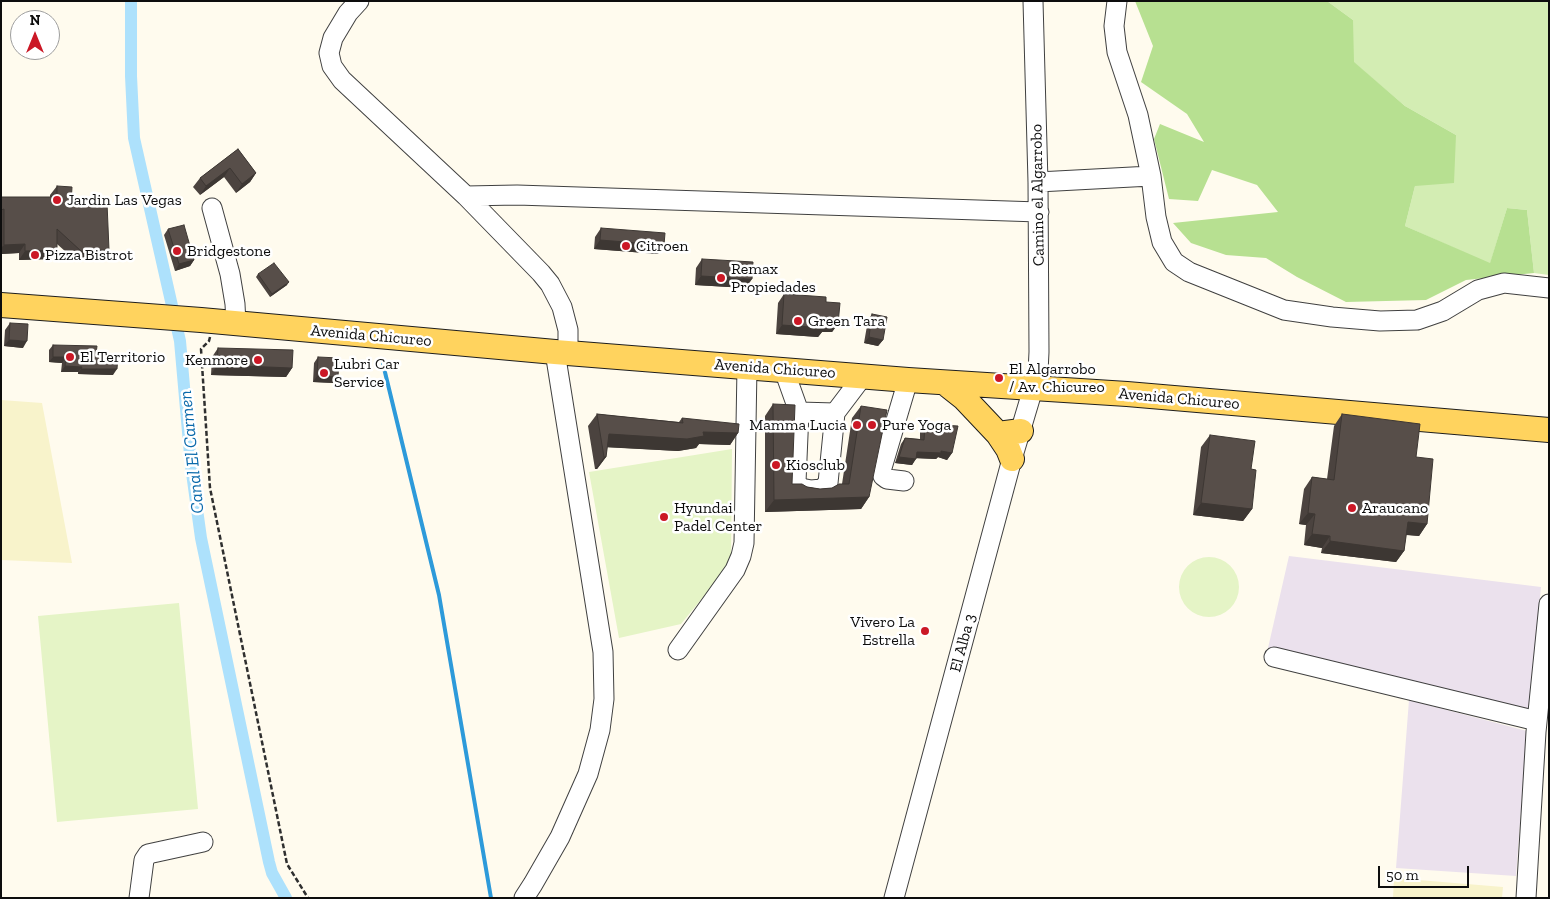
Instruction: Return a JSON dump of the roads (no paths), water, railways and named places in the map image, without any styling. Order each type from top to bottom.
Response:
[{"type":"main road","name":"Avenida Chicureo","points":[[1,305],[747,368],[1127,394],[1549,430]]},
{"type":"main road","points":[[945,382],[1009,433],[1008,449],[1012,459]]},
{"type":"street","points":[[359,1],[342,22],[333,38],[329,53],[332,66],[350,87],[466,196],[541,273],[557,296],[566,319],[568,330],[562,353],[603,652],[604,699],[600,730],[588,774],[560,837],[524,898]]},
{"type":"street","name":"Camino el Algarrobo","points":[[1033,1],[1039,212],[1039,352],[1038,372],[1034,388]]},
{"type":"street","points":[[1117,1],[1114,26],[1118,52],[1138,115],[1152,176],[1156,217],[1162,242],[1174,262],[1189,272],[1284,310],[1380,322],[1417,320],[1443,311],[1478,290],[1504,283],[1549,288]]},
{"type":"street","points":[[1038,182],[1152,176]]},
{"type":"street","points":[[466,196],[517,195],[1039,212]]},
{"type":"street","points":[[212,208],[230,274],[236,324]]},
{"type":"street","points":[[678,650],[735,570],[741,556],[744,543],[747,368]]},
{"type":"street","points":[[784,370],[799,412],[796,482],[801,488],[811,490],[822,489],[828,483],[835,413],[864,376]]},
{"type":"street","points":[[904,480],[887,479],[881,471],[908,380]]},
{"type":"street","points":[[1009,433],[1034,388]]},
{"type":"street","points":[[799,412],[835,413]]},
{"type":"street","name":"El Alba 3","points":[[894,898],[1012,459]]},
{"type":"street","points":[[1526,898],[1549,604]]},
{"type":"street","points":[[1274,657],[1540,729]]},
{"type":"street","points":[[139,898],[144,860],[148,854],[202,842]]},
{"type":"waterway","name":"Canal El Carmen","points":[[131,1],[131,76],[134,138],[180,341],[191,466],[201,538],[269,862],[272,873],[286,898]]},
{"type":"waterway","points":[[383,364],[439,595],[491,898]]},
{"type":"place","name":"Jardin Las Vegas","points":[[57,200]]},
{"type":"place","name":"Citroen","points":[[626,246]]},
{"type":"place","name":"Bridgestone","points":[[177,251]]},
{"type":"place","name":"Pizza Bistrot","points":[[35,255]]},
{"type":"place","name":"Remax Propiedades","points":[[721,278]]},
{"type":"place","name":"Green Tara","points":[[798,321]]},
{"type":"place","name":"El Territorio","points":[[70,357]]},
{"type":"place","name":"Kenmore","points":[[258,360]]},
{"type":"place","name":"Lubri Car Service","points":[[324,373]]},
{"type":"place","name":"El Algarrobo / Av. Chicureo","points":[[999,378]]},
{"type":"place","name":"Mamma Lucia","points":[[857,425]]},
{"type":"place","name":"Pure Yoga","points":[[872,425]]},
{"type":"place","name":"Kiosclub","points":[[776,465]]},
{"type":"place","name":"Araucano","points":[[1352,508]]},
{"type":"place","name":"Hyundai Padel Center","points":[[664,517]]},
{"type":"place","name":"Vivero La Estrella","points":[[925,631]]}]
